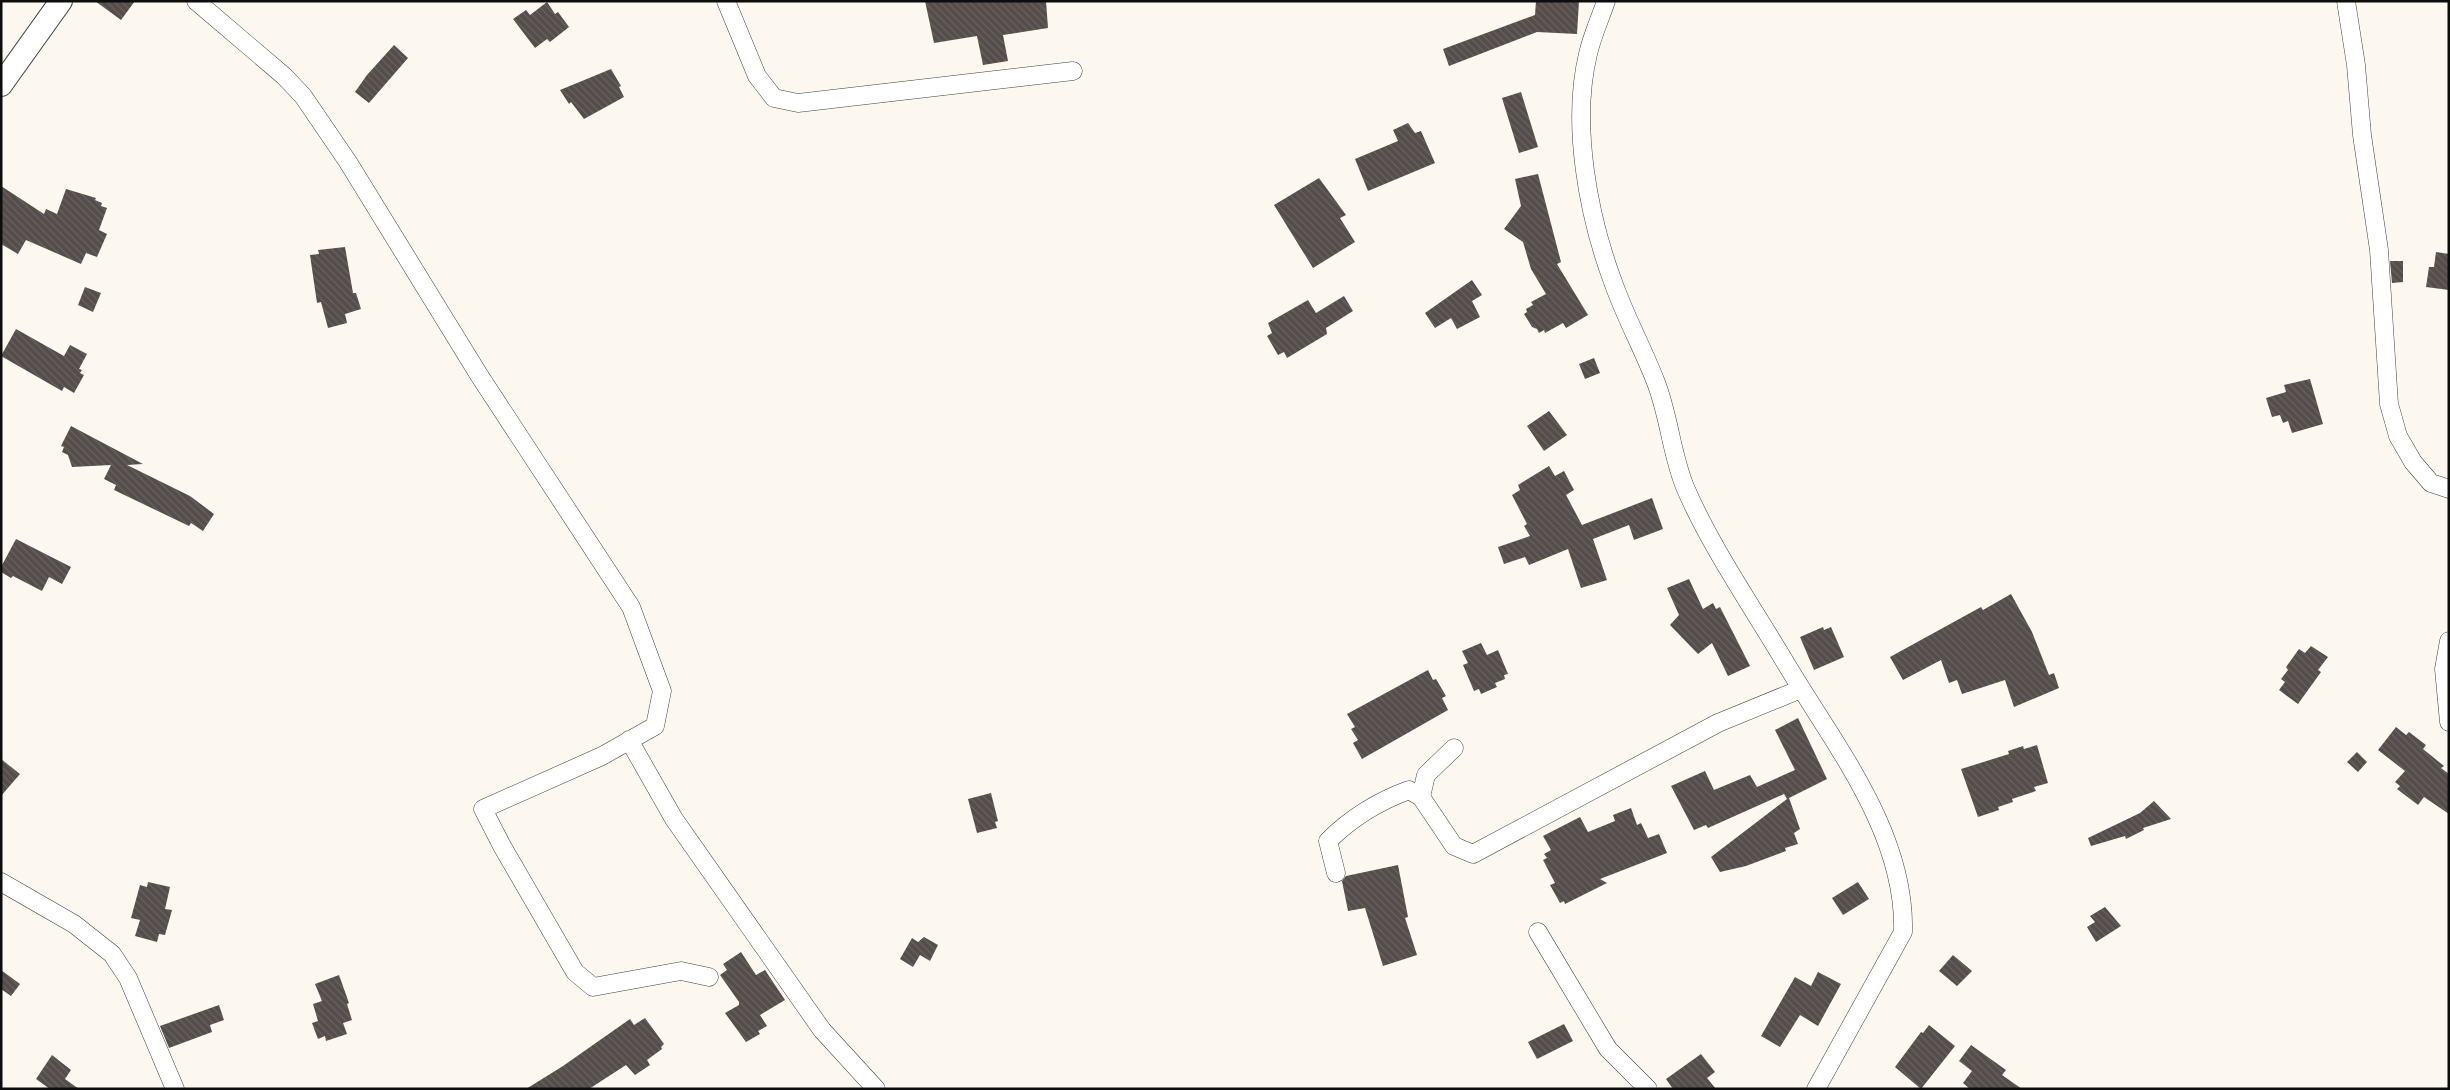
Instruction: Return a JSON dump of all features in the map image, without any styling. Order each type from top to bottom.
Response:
[{"type":"street","points":[[1,85],[61,1]]},
{"type":"street","points":[[196,1],[278,71],[303,96],[348,162],[479,375],[631,607],[662,691],[655,726],[602,756],[483,809],[502,846],[575,972],[593,987],[681,971],[708,977]]},
{"type":"street","points":[[726,1],[757,76],[774,98],[798,103],[1073,70]]},
{"type":"street","points":[[1606,1],[1588,54],[1581,113],[1584,163],[1596,232],[1612,281],[1656,382],[1672,448],[1685,487],[1716,545],[1867,800],[1888,846],[1899,882],[1904,910],[1903,932],[1816,1089]]},
{"type":"street","points":[[2346,1],[2379,250],[2389,404],[2398,436],[2413,462],[2431,483],[2449,489]]},
{"type":"street","points":[[2449,641],[2444,669],[2449,722]]},
{"type":"street","points":[[1336,873],[1328,841],[1344,825],[1391,797],[1409,790],[1421,797],[1454,846],[1472,854],[1718,723],[1801,689]]},
{"type":"street","points":[[629,740],[674,819],[822,1030],[876,1089]]},
{"type":"street","points":[[1421,797],[1426,776],[1454,748]]},
{"type":"street","points":[[1,882],[74,924],[112,954],[128,978],[175,1089]]},
{"type":"street","points":[[1538,932],[1608,1050],[1648,1089]]},
{"type":"building","points":[[95,1],[135,1],[121,20]]},
{"type":"building","points":[[925,1],[1046,1],[1048,28],[1003,35],[1008,61],[983,65],[977,36],[934,43]]},
{"type":"building","points":[[1536,1],[1579,1],[1577,34],[1537,32],[1449,66],[1443,49],[1535,15]]},
{"type":"building","points":[[547,2],[555,14],[558,12],[569,27],[550,42],[547,39],[535,48],[513,19],[526,10],[530,15]]},
{"type":"building","points":[[394,45],[408,58],[369,103],[355,92],[367,75]]},
{"type":"building","points":[[611,69],[621,86],[619,87],[624,97],[584,119],[571,102],[569,104],[560,90]]},
{"type":"building","points":[[1521,92],[1538,147],[1519,153],[1502,98]]},
{"type":"building","points":[[1408,123],[1415,133],[1421,131],[1435,163],[1368,191],[1355,159],[1398,141],[1393,130]]},
{"type":"building","points":[[1538,174],[1561,262],[1557,264],[1588,315],[1566,328],[1563,323],[1545,333],[1544,330],[1539,333],[1537,329],[1532,327],[1524,314],[1527,312],[1526,309],[1533,305],[1531,302],[1546,294],[1531,269],[1523,242],[1504,229],[1521,206],[1515,179]]},
{"type":"building","points":[[1319,178],[1346,215],[1340,218],[1355,242],[1313,268],[1274,205]]},
{"type":"building","points":[[1,186],[44,214],[46,209],[57,214],[66,189],[96,198],[95,200],[102,203],[101,206],[107,208],[99,230],[107,234],[97,257],[86,253],[81,264],[26,240],[18,254],[1,244]]},
{"type":"building","points":[[345,247],[353,293],[356,293],[361,309],[345,314],[347,323],[328,328],[321,302],[317,303],[310,255],[319,254],[318,250]]},
{"type":"building","points":[[2436,252],[2449,254],[2449,290],[2426,287],[2429,267],[2434,267]]},
{"type":"building","points":[[2390,261],[2403,261],[2403,282],[2392,283]]},
{"type":"building","points":[[1472,280],[1482,295],[1472,301],[1480,317],[1457,329],[1451,318],[1435,328],[1425,313]]},
{"type":"building","points":[[85,287],[101,293],[93,312],[78,305]]},
{"type":"building","points":[[1344,296],[1353,311],[1326,328],[1327,334],[1287,358],[1284,352],[1278,355],[1267,336],[1272,333],[1268,323],[1308,300],[1316,313]]},
{"type":"building","points":[[16,329],[64,356],[70,345],[87,354],[79,369],[82,370],[80,373],[84,375],[74,393],[64,387],[62,391],[1,356]]},
{"type":"building","points":[[1594,358],[1600,373],[1585,379],[1579,364]]},
{"type":"building","points":[[2310,379],[2323,424],[2292,433],[2288,421],[2283,423],[2280,415],[2272,417],[2266,398],[2286,392],[2284,385]]},
{"type":"building","points":[[1549,411],[1567,435],[1544,451],[1527,426]]},
{"type":"building","points":[[71,426],[143,464],[127,465],[190,496],[214,514],[203,531],[191,523],[189,526],[114,490],[116,485],[104,479],[111,465],[72,467],[68,455],[62,452],[64,447],[61,446]]},
{"type":"building","points":[[1549,466],[1555,476],[1564,471],[1574,490],[1566,495],[1582,525],[1652,498],[1663,529],[1634,540],[1629,525],[1593,539],[1607,580],[1581,588],[1568,549],[1529,565],[1525,557],[1504,564],[1498,547],[1530,536],[1524,526],[1527,524],[1512,495],[1520,490],[1518,485]]},
{"type":"building","points":[[16,539],[71,567],[62,584],[49,577],[42,591],[1,572],[1,567]]},
{"type":"building","points":[[1689,579],[1703,609],[1713,603],[1716,609],[1720,607],[1750,666],[1728,676],[1712,643],[1698,654],[1670,625],[1679,615],[1667,588]]},
{"type":"building","points":[[2011,594],[2032,632],[2049,675],[2054,673],[2059,688],[2014,707],[2005,680],[1962,694],[1957,680],[1949,683],[1941,660],[1903,680],[1890,657],[1981,607],[1983,610]]},
{"type":"building","points":[[1823,627],[1824,630],[1831,627],[1844,657],[1814,670],[1800,637]]},
{"type":"building","points":[[1481,643],[1487,655],[1498,650],[1508,674],[1504,675],[1505,679],[1495,683],[1497,687],[1481,694],[1479,689],[1474,691],[1463,665],[1468,663],[1462,651]]},
{"type":"building","points":[[2311,646],[2328,657],[2318,670],[2321,672],[2298,704],[2279,690],[2285,682],[2281,679],[2288,670],[2286,667],[2299,649],[2305,653]]},
{"type":"building","points":[[1428,670],[1433,680],[1436,679],[1446,696],[1442,698],[1448,710],[1362,759],[1353,743],[1358,740],[1351,729],[1355,727],[1347,714]]},
{"type":"building","points":[[1798,718],[1827,779],[1789,798],[1800,829],[1794,833],[1798,844],[1785,848],[1786,851],[1746,866],[1720,872],[1711,857],[1787,799],[1784,794],[1708,828],[1706,825],[1694,830],[1671,786],[1705,771],[1714,790],[1750,775],[1757,787],[1795,770],[1775,730]]},
{"type":"building","points":[[2396,727],[2406,735],[2409,732],[2426,745],[2423,749],[2444,766],[2441,768],[2449,774],[2449,814],[2424,797],[2418,805],[2397,789],[2400,786],[2395,782],[2405,771],[2378,750]]},
{"type":"building","points":[[2037,745],[2048,783],[2034,787],[2036,791],[2012,799],[2013,802],[1998,807],[1999,810],[1978,817],[1961,769],[2009,754],[2008,751],[2023,746],[2024,749]]},
{"type":"building","points":[[2357,752],[2367,762],[2358,772],[2347,762]]},
{"type":"building","points":[[1,759],[20,774],[1,796]]},
{"type":"building","points":[[991,793],[998,821],[995,822],[997,828],[977,833],[968,799]]},
{"type":"building","points":[[2154,801],[2171,819],[2143,828],[2144,830],[2126,839],[2125,836],[2091,846],[2088,838],[2140,813]]},
{"type":"building","points":[[1631,808],[1637,825],[1641,823],[1648,838],[1659,834],[1667,853],[1600,879],[1607,883],[1565,904],[1564,901],[1560,903],[1550,885],[1555,883],[1543,860],[1547,858],[1544,854],[1551,850],[1543,836],[1580,817],[1588,832],[1615,821],[1613,815]]},
{"type":"building","points":[[1398,865],[1408,917],[1405,918],[1417,955],[1383,966],[1365,908],[1348,911],[1342,881],[1346,876]]},
{"type":"building","points":[[148,882],[170,887],[165,909],[172,910],[165,935],[159,934],[157,942],[135,936],[140,920],[131,918],[140,885],[147,887]]},
{"type":"building","points":[[1858,882],[1869,899],[1843,915],[1832,898]]},
{"type":"building","points":[[2105,907],[2121,926],[2096,942],[2087,927],[2095,922],[2090,916]]},
{"type":"building","points":[[924,937],[938,945],[930,961],[920,955],[913,967],[900,959],[912,938],[918,942]]},
{"type":"building","points":[[741,952],[756,975],[765,970],[785,1000],[760,1015],[767,1026],[758,1031],[760,1034],[746,1042],[725,1013],[739,1005],[739,1002],[720,975],[727,970],[723,964]]},
{"type":"building","points":[[1953,955],[1972,971],[1957,986],[1939,971]]},
{"type":"building","points":[[1,970],[20,984],[11,996],[1,989]]},
{"type":"building","points":[[1818,972],[1841,984],[1818,1026],[1800,1015],[1780,1047],[1761,1036],[1795,977],[1811,986]]},
{"type":"building","points":[[339,975],[349,1003],[347,1004],[352,1020],[343,1023],[347,1034],[326,1041],[325,1036],[318,1039],[312,1023],[318,1021],[313,1004],[322,1001],[315,984]]},
{"type":"building","points":[[219,1005],[224,1020],[210,1025],[212,1032],[169,1048],[160,1026]]},
{"type":"building","points":[[645,1018],[664,1044],[661,1047],[662,1049],[647,1060],[650,1065],[635,1075],[626,1065],[589,1089],[526,1089],[563,1066],[630,1019],[634,1025]]},
{"type":"building","points":[[1564,1024],[1573,1041],[1537,1059],[1528,1042]]},
{"type":"building","points":[[1929,1025],[1955,1046],[1921,1089],[1895,1067],[1921,1032],[1923,1033]]},
{"type":"building","points":[[1971,1045],[2006,1070],[2002,1075],[2022,1089],[1970,1089],[1963,1083],[1972,1071],[1959,1061]]},
{"type":"building","points":[[1701,1054],[1715,1072],[1707,1078],[1716,1089],[1673,1089],[1666,1079]]},
{"type":"building","points":[[52,1055],[71,1070],[65,1079],[79,1089],[50,1089],[36,1079]]}]
